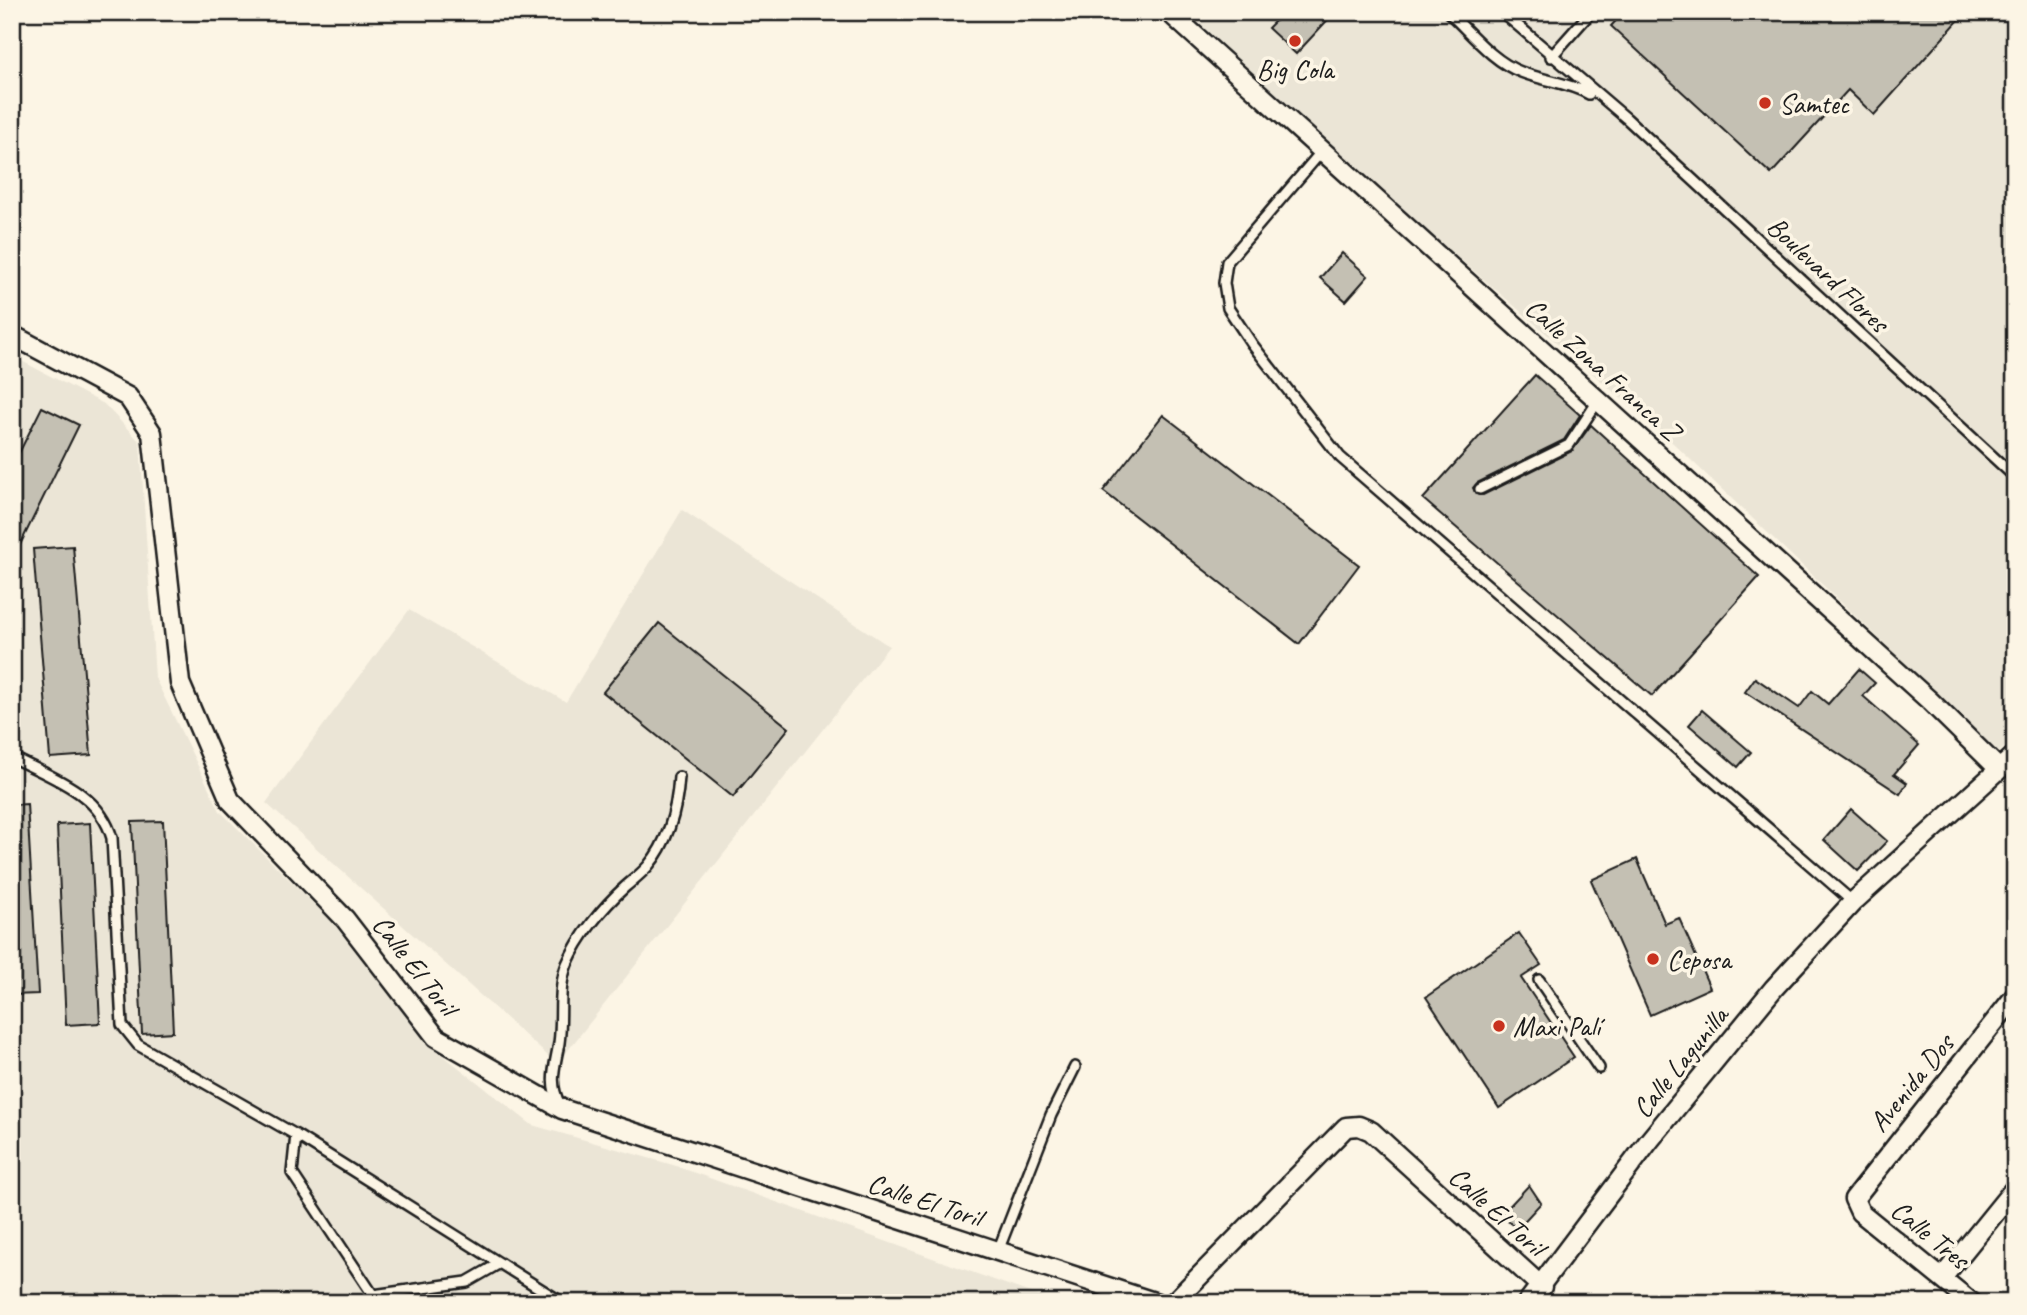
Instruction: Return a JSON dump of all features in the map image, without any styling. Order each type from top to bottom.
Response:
[{"type":"street","name":"Calle Zona Franca Z","points":[[1169,12],[1930,701],[1999,769]]},
{"type":"street","name":"Calle El Toril","points":[[12,335],[128,397],[152,433],[180,683],[230,800],[345,919],[436,1037],[562,1109],[1157,1303]]},
{"type":"street","name":"Calle Lagunilla","points":[[1527,1303],[1542,1287],[1715,1058],[1774,988],[1853,902],[2015,755]]},
{"type":"street","name":"Avenida Dos","points":[[1855,1205],[1856,1194],[2015,996]]},
{"type":"street","name":"Calle El Toril","points":[[1173,1303],[1346,1127],[1359,1126],[1371,1131],[1542,1287]]},
{"type":"street","points":[[1942,1278],[2015,1188]]},
{"type":"street","name":"Calle Tres","points":[[1855,1205],[1972,1303]]},
{"type":"lane","name":"Boulevard Flores","points":[[1448,12],[1510,67],[1534,76],[1567,83],[1609,105]]},
{"type":"lane","name":"Boulevard Flores","points":[[1502,12],[1609,105],[2015,477]]},
{"type":"lane","points":[[1551,57],[1591,12]]},
{"type":"lane","points":[[1322,151],[1227,262],[1224,283],[1228,308],[1252,344],[1340,457],[1853,902]]},
{"type":"lane","points":[[1480,489],[1569,445],[1598,401]]},
{"type":"lane","points":[[12,757],[90,799],[106,818],[112,838],[122,1025],[138,1045],[296,1135],[563,1303]]},
{"type":"lane","points":[[562,1109],[552,1090],[552,1073],[559,1043],[561,984],[568,962],[604,910],[650,864],[674,814],[679,777]]},
{"type":"lane","points":[[1538,980],[1598,1069]]},
{"type":"lane","points":[[998,1251],[1051,1115],[1075,1066]]},
{"type":"lane","points":[[296,1135],[292,1173],[370,1299],[467,1282],[500,1263]]},
{"type":"shaded area","points":[[1187,12],[2015,12],[2015,738],[1999,752],[1673,443],[1387,196]]},
{"type":"shaded area","points":[[12,356],[104,404],[140,442],[155,678],[220,811],[332,922],[426,1042],[532,1125],[673,1165],[1058,1303],[12,1303]]},
{"type":"shaded area","points":[[682,510],[889,646],[557,1064],[266,803],[409,610],[566,702]]},
{"type":"building","name":"Big Cola","points":[[1269,12],[1335,12],[1296,54],[1268,28],[1277,19]]},
{"type":"building","name":"Samtec","points":[[1624,12],[1966,12],[1874,115],[1848,90],[1771,174],[1611,26]]},
{"type":"building","points":[[1342,253],[1368,276],[1346,301],[1320,278]]},
{"type":"building","points":[[1535,375],[1580,415],[1564,440],[1477,483],[1473,488],[1476,494],[1483,495],[1572,451],[1591,425],[1759,577],[1652,696],[1423,499]]},
{"type":"building","points":[[42,407],[79,425],[12,561],[12,467]]},
{"type":"building","points":[[1163,415],[1359,565],[1299,644],[1103,491]]},
{"type":"building","points":[[73,546],[91,755],[50,758],[33,549]]},
{"type":"building","points":[[659,623],[789,728],[733,797],[603,692]]},
{"type":"building","points":[[1859,669],[1875,683],[1863,696],[1919,745],[1894,774],[1907,783],[1900,794],[1745,692],[1755,678],[1799,708],[1812,691],[1828,704]]},
{"type":"building","points":[[1702,710],[1751,752],[1738,767],[1689,725]]},
{"type":"building","points":[[27,804],[38,994],[12,995],[12,805]]},
{"type":"building","points":[[1851,809],[1887,841],[1858,871],[1824,840]]},
{"type":"building","points":[[163,821],[173,1032],[142,1034],[132,822]]},
{"type":"building","points":[[90,823],[100,1023],[66,1025],[57,825]]},
{"type":"building","name":"Ceposa","points":[[1637,859],[1665,924],[1679,918],[1710,988],[1650,1015],[1591,880]]},
{"type":"building","name":"Maxi Palí","points":[[1519,933],[1541,965],[1521,978],[1574,1057],[1499,1108],[1426,997]]},
{"type":"building","points":[[1529,1185],[1541,1203],[1517,1229],[1501,1215]]},
{"type":"place","name":"Big Cola","points":[[1295,41]]},
{"type":"place","name":"Samtec","points":[[1765,103]]},
{"type":"place","name":"Ceposa","points":[[1653,959]]},
{"type":"place","name":"Maxi Palí","points":[[1499,1026]]}]
